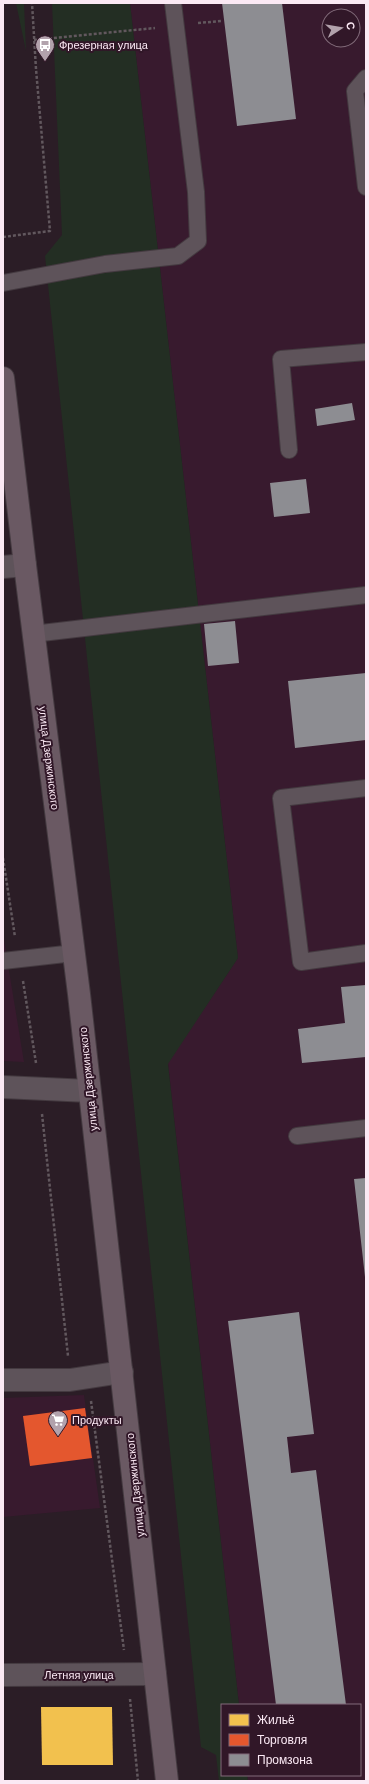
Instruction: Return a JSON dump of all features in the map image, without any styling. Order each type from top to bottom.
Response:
[{"type":"highway","name":"улица Дзержинского","points":[[3,378],[74,953],[167,1781]]},
{"type":"street","points":[[3,567],[25,565]]},
{"type":"street","points":[[3,1087],[89,1091]]},
{"type":"street","points":[[3,1380],[70,1380],[122,1372]]},
{"type":"street","name":"Летняя улица","points":[[3,1675],[155,1674]]},
{"type":"lane","points":[[3,283],[105,264],[178,256],[198,242],[196,192],[173,3]]},
{"type":"lane","points":[[366,78],[355,91],[366,187]]},
{"type":"lane","points":[[289,450],[280,359],[366,352]]},
{"type":"lane","points":[[34,634],[366,595]]},
{"type":"lane","points":[[366,788],[281,798],[301,962],[366,953]]},
{"type":"lane","points":[[3,961],[74,953]]},
{"type":"lane","points":[[297,1136],[366,1128]]},
{"type":"path","points":[[3,237],[50,231],[32,3]]},
{"type":"path","points":[[34,40],[222,21]]},
{"type":"path","points":[[3,858],[40,1089],[70,1380],[89,1392],[127,1675],[138,1781]]},
{"type":"shaded area","points":[[130,3],[366,3],[366,1781],[248,1781],[247,1776],[361,1776],[361,1704],[239,1704],[168,1063],[238,958]]},
{"type":"shaded area","points":[[3,934],[24,1062],[3,1061]]},
{"type":"shaded area","points":[[84,1395],[100,1508],[3,1517],[3,1398]]},
{"type":"green space","points":[[16,3],[24,3],[26,51]]},
{"type":"green space","points":[[52,3],[130,3],[238,958],[168,1064],[239,1704],[221,1704],[221,1776],[247,1776],[248,1781],[219,1781],[216,1755],[201,1747],[45,256],[62,235]]},
{"type":"building: Жильё","points":[[41,1707],[112,1707],[113,1765],[42,1765]]},
{"type":"building: Торговля","name":"Продукты","points":[[85,1408],[92,1458],[30,1466],[23,1416]]},
{"type":"building: Промзона","points":[[222,3],[282,3],[296,119],[237,126]]},
{"type":"building: Промзона","points":[[352,403],[355,420],[317,426],[315,409]]},
{"type":"building: Промзона","points":[[306,479],[310,513],[274,517],[270,483]]},
{"type":"building: Промзона","points":[[235,621],[239,663],[208,666],[204,624]]},
{"type":"building: Промзона","points":[[366,673],[366,740],[295,748],[288,681]]},
{"type":"building: Промзона","points":[[366,985],[366,1057],[302,1063],[298,1029],[345,1023],[341,987]]},
{"type":"building: Промзона","points":[[366,1178],[366,1277],[365,1277],[354,1179]]},
{"type":"building: Промзона","points":[[299,1312],[314,1434],[287,1437],[291,1473],[316,1470],[346,1704],[276,1704],[228,1321]]},
{"type":"place","name":"Фрезерная улица","points":[[45,62]]},
{"type":"place","name":"Продукты","points":[[58,1437]]}]
